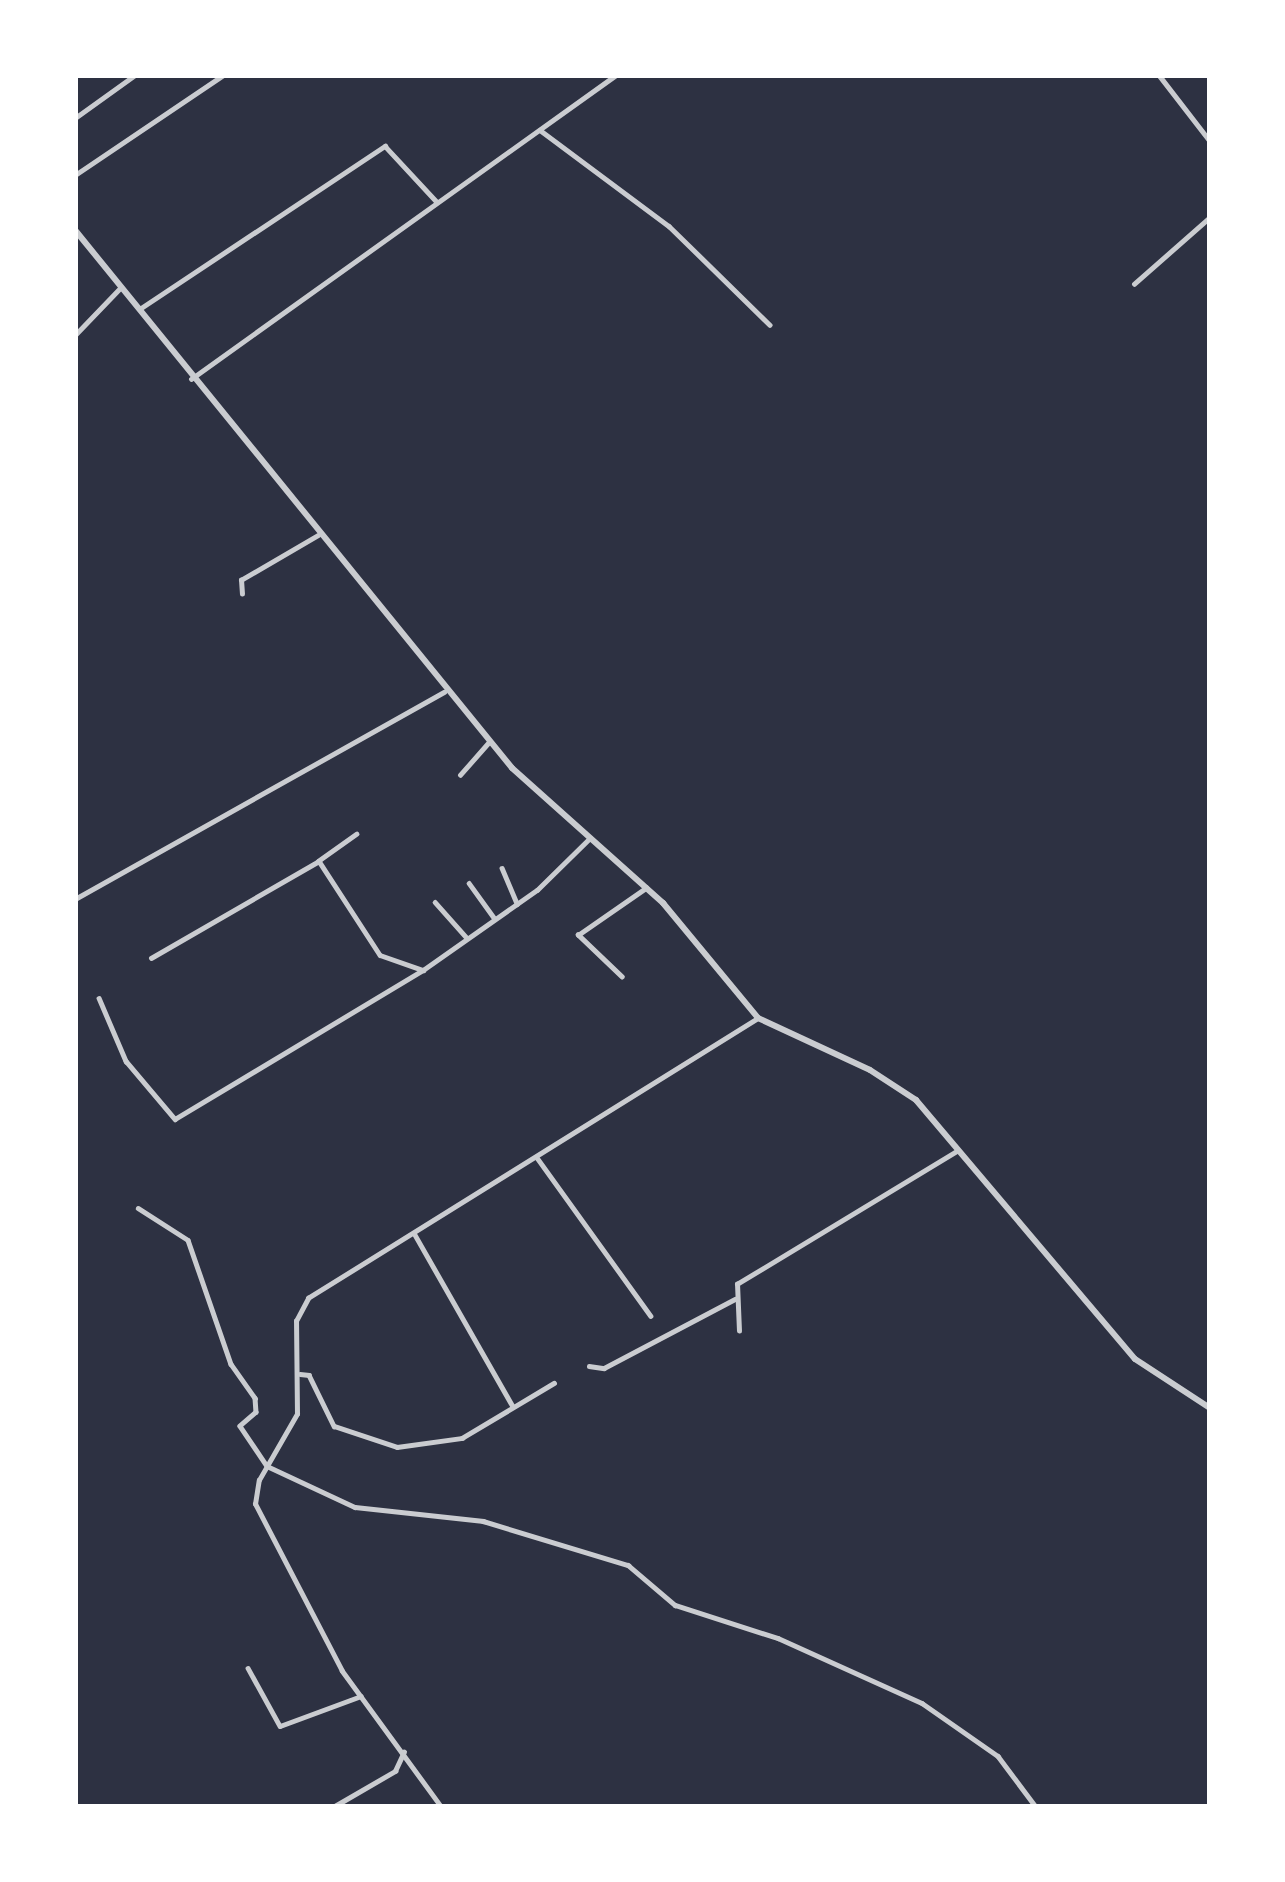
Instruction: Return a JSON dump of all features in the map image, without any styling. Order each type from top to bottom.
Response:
[{"type":"street","points":[[75,118],[135,75]]},
{"type":"street","points":[[75,176],[223,75]]},
{"type":"street","points":[[191,379],[616,75]]},
{"type":"street","points":[[1160,75],[1210,141]]},
{"type":"street","points":[[540,130],[669,226],[770,326]]},
{"type":"street","points":[[139,310],[386,146],[437,202]]},
{"type":"street","points":[[1134,284],[1210,217]]},
{"type":"street","points":[[75,230],[489,742],[646,888],[758,1018],[904,1090],[1135,1359],[1210,1408]]},
{"type":"street","points":[[75,335],[120,288]]},
{"type":"street","points":[[242,594],[241,580],[318,536]]},
{"type":"street","points":[[75,899],[444,692]]},
{"type":"street","points":[[460,775],[489,742]]},
{"type":"street","points":[[151,958],[357,834]]},
{"type":"street","points":[[99,998],[126,1061],[175,1119],[423,970],[517,904],[590,838]]},
{"type":"street","points":[[319,861],[380,955],[423,970]]},
{"type":"street","points":[[502,868],[517,904]]},
{"type":"street","points":[[469,884],[495,919]]},
{"type":"street","points":[[622,976],[578,934],[646,888]]},
{"type":"street","points":[[435,902],[467,938]]},
{"type":"street","points":[[441,1807],[361,1696],[257,1511],[267,1466],[297,1414],[296,1321],[308,1298],[758,1018]]},
{"type":"street","points":[[589,1366],[604,1368],[735,1299],[746,1277],[958,1150]]},
{"type":"street","points":[[538,1159],[651,1316]]},
{"type":"street","points":[[138,1208],[188,1240],[231,1364],[256,1398],[256,1412],[240,1426],[267,1466],[356,1507],[483,1521],[628,1565],[675,1605],[778,1638],[922,1703],[998,1756],[1036,1807]]},
{"type":"street","points":[[414,1233],[513,1407]]},
{"type":"street","points":[[735,1299],[740,1330]]},
{"type":"street","points":[[300,1374],[309,1376],[334,1426],[397,1447],[462,1438],[554,1383]]},
{"type":"street","points":[[248,1668],[280,1726],[361,1696]]},
{"type":"street","points":[[333,1807],[395,1772],[404,1752]]}]
